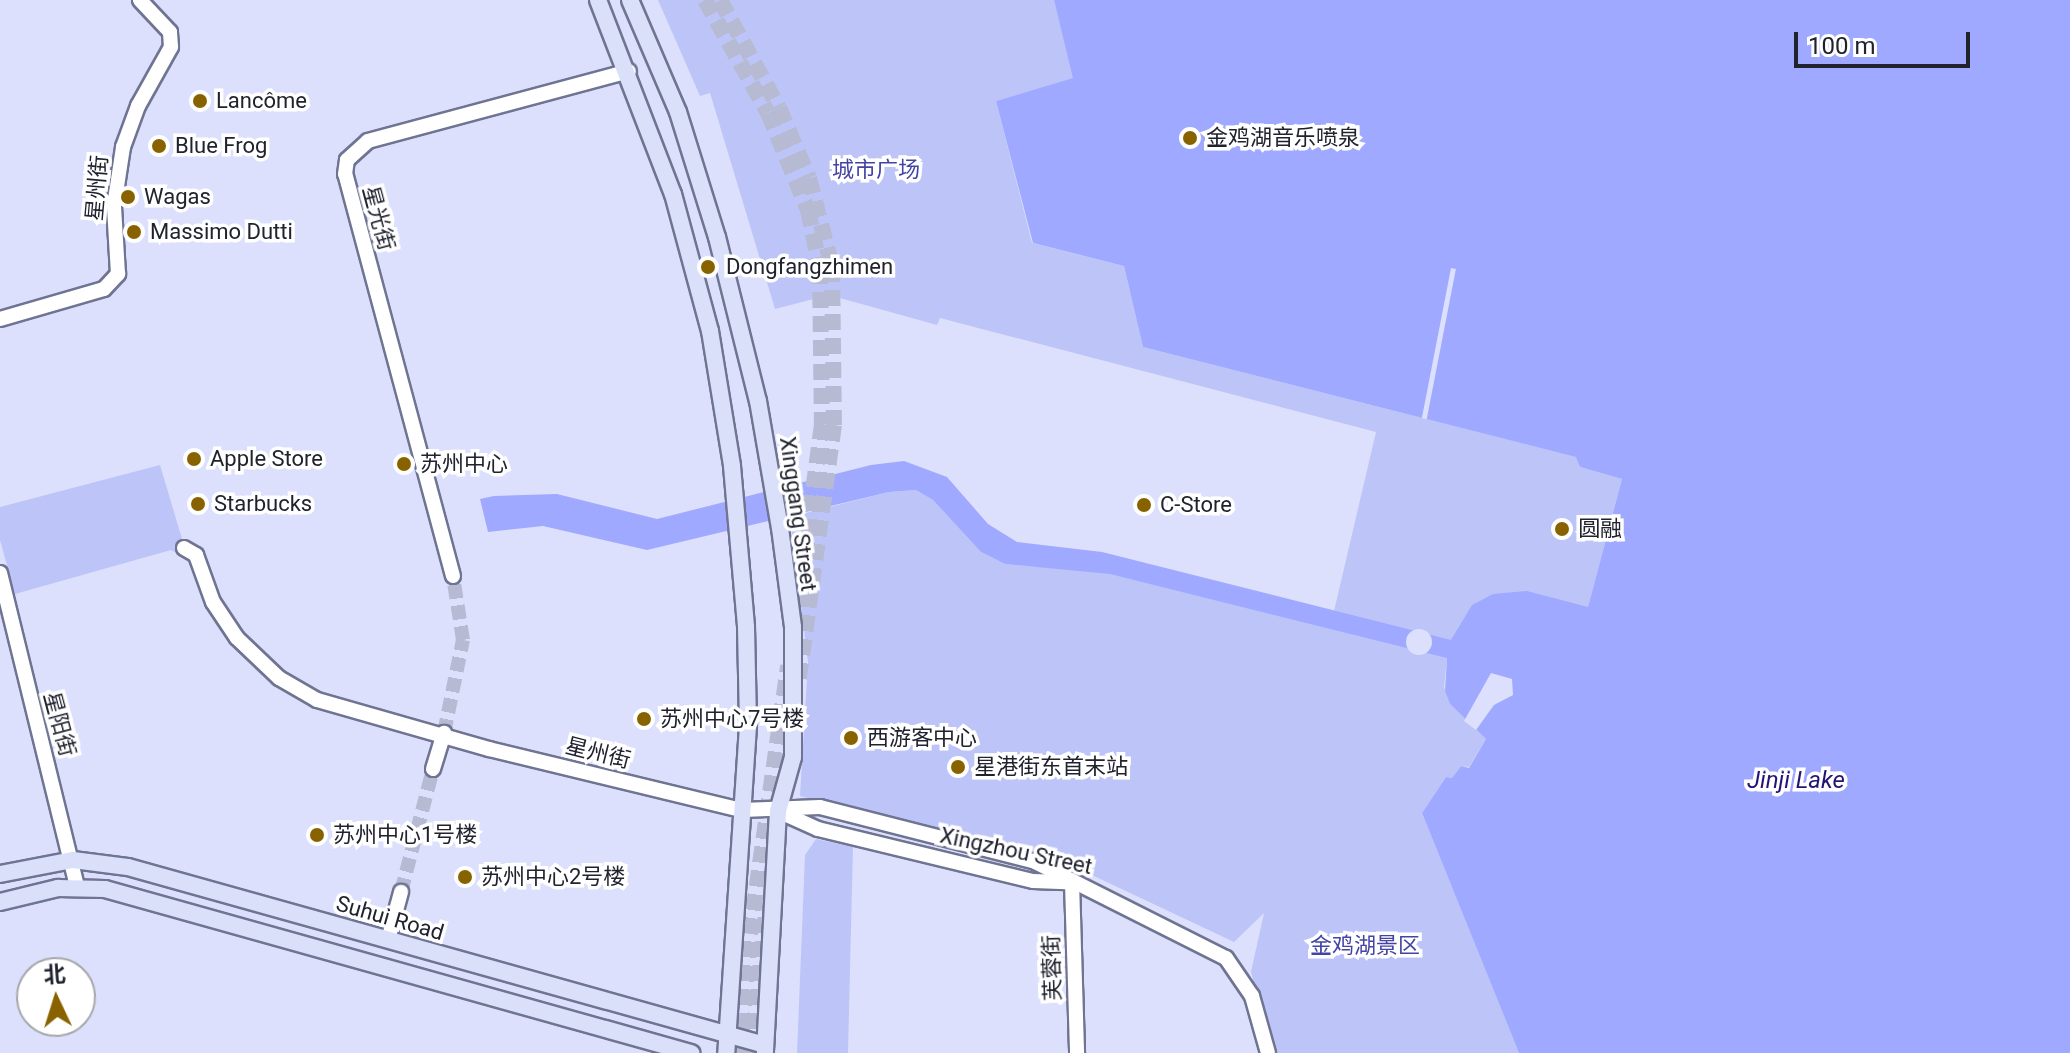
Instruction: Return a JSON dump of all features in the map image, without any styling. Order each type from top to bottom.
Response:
[{"type":"main road","points":[[598,0],[629,71],[673,194],[710,331],[740,539],[748,726],[726,1053]]},
{"type":"main road","name":"Xinggang Street","points":[[630,0],[678,112],[710,213],[774,484],[793,627],[793,757],[778,811],[765,1049]]},
{"type":"main road","name":"Suhui Road","points":[[0,874],[73,860],[128,867],[727,1035],[765,1049]]},
{"type":"main road","points":[[0,902],[77,887],[126,894],[691,1053]]},
{"type":"street","name":"星州街","points":[[0,319],[104,289],[118,274],[114,206],[123,147],[138,106],[171,47],[170,32],[140,0]]},
{"type":"street","name":"星光街","points":[[453,576],[345,174],[347,160],[368,141],[629,71]]},
{"type":"street","name":"星州街","points":[[184,548],[196,555],[229,627],[279,678],[330,706],[742,810],[820,807],[1035,862],[1072,882]]},
{"type":"street","name":"星阳街","points":[[0,573],[73,860],[77,887]]},
{"type":"street","points":[[433,769],[444,735]]},
{"type":"street","name":"Xingzhou Street","points":[[778,811],[848,836],[1033,881],[1072,882],[1133,907],[1226,958],[1252,996],[1268,1053]]},
{"type":"street","name":"芙蓉街","points":[[1072,882],[1077,1053]]},
{"type":"street","points":[[388,940],[401,892]]},
{"type":"green space","points":[[658,0],[1054,0],[1074,78],[996,101],[1032,243],[1124,266],[1143,347],[1577,457],[1580,467],[1622,479],[1588,607],[1447,658],[1444,687],[1450,704],[1486,739],[1469,767],[1461,766],[1452,778],[1446,777],[1422,813],[1519,1053],[1274,1053],[1251,972],[1264,913],[1234,942],[1077,868],[800,796],[808,662],[790,517],[889,492],[916,490],[933,500],[981,552],[1005,564],[1103,572],[1165,587],[1334,611],[1376,432],[940,318],[937,325],[829,295],[775,309],[710,93],[700,96]]},
{"type":"green space","points":[[160,465],[188,559],[171,550],[15,594],[0,540],[0,507]]},
{"type":"green space","points":[[816,839],[853,847],[848,1053],[797,1053],[805,855]]},
{"type":"water","name":"Jinji Lake","points":[[1054,0],[2070,0],[2070,1053],[1519,1053],[1422,813],[1446,777],[1452,778],[1461,766],[1469,768],[1486,739],[1450,704],[1445,691],[1447,658],[1110,574],[1005,564],[981,552],[933,500],[916,490],[889,492],[647,550],[543,526],[488,532],[480,499],[494,496],[557,494],[657,519],[871,465],[904,461],[947,477],[988,524],[1017,542],[1102,552],[1451,640],[1472,605],[1493,594],[1527,591],[1588,607],[1622,479],[1580,467],[1576,457],[1143,347],[1124,266],[1033,243],[996,101],[1073,78]]},
{"type":"pier","points":[[1451,268],[1456,269],[1427,419],[1422,418]]},
{"type":"pier","points":[[1419,629],[1428,633],[1432,642],[1428,651],[1419,655],[1410,651],[1406,642],[1410,633]]},
{"type":"pier","points":[[1491,673],[1512,679],[1513,695],[1494,705],[1476,730],[1464,721]]},
{"type":"tunnel","points":[[705,0],[768,113],[808,210],[820,268],[822,424],[795,627]]},
{"type":"tunnel","points":[[720,0],[779,108],[809,178],[832,266],[834,425],[798,686]]},
{"type":"tunnel","points":[[444,733],[463,640],[453,576]]},
{"type":"tunnel","points":[[740,1053],[750,934],[788,666]]},
{"type":"tunnel","points":[[401,892],[433,769]]},
{"type":"tunnel","points":[[752,1053],[767,903]]},
{"type":"place","name":"Lancôme","points":[[200,101]]},
{"type":"place","name":"金鸡湖音乐喷泉","points":[[1190,138]]},
{"type":"place","name":"Blue Frog","points":[[159,146]]},
{"type":"place","name":"Wagas","points":[[128,197]]},
{"type":"place","name":"Massimo Dutti","points":[[134,232]]},
{"type":"place","name":"Dongfangzhimen","points":[[708,267]]},
{"type":"place","name":"Apple Store","points":[[194,459]]},
{"type":"place","name":"苏州中心","points":[[404,464]]},
{"type":"place","name":"Starbucks","points":[[198,504]]},
{"type":"place","name":"C-Store","points":[[1144,505]]},
{"type":"place","name":"圆融","points":[[1562,529]]},
{"type":"place","name":"苏州中心7号楼","points":[[644,719]]},
{"type":"place","name":"西游客中心","points":[[851,738]]},
{"type":"place","name":"星港街东首末站","points":[[958,767]]},
{"type":"place","name":"苏州中心1号楼","points":[[317,835]]},
{"type":"place","name":"苏州中心2号楼","points":[[465,877]]},
{"type":"park label","name":"城市广场","points":[[876,170]]},
{"type":"park label","name":"金鸡湖景区","points":[[1365,946]]}]
